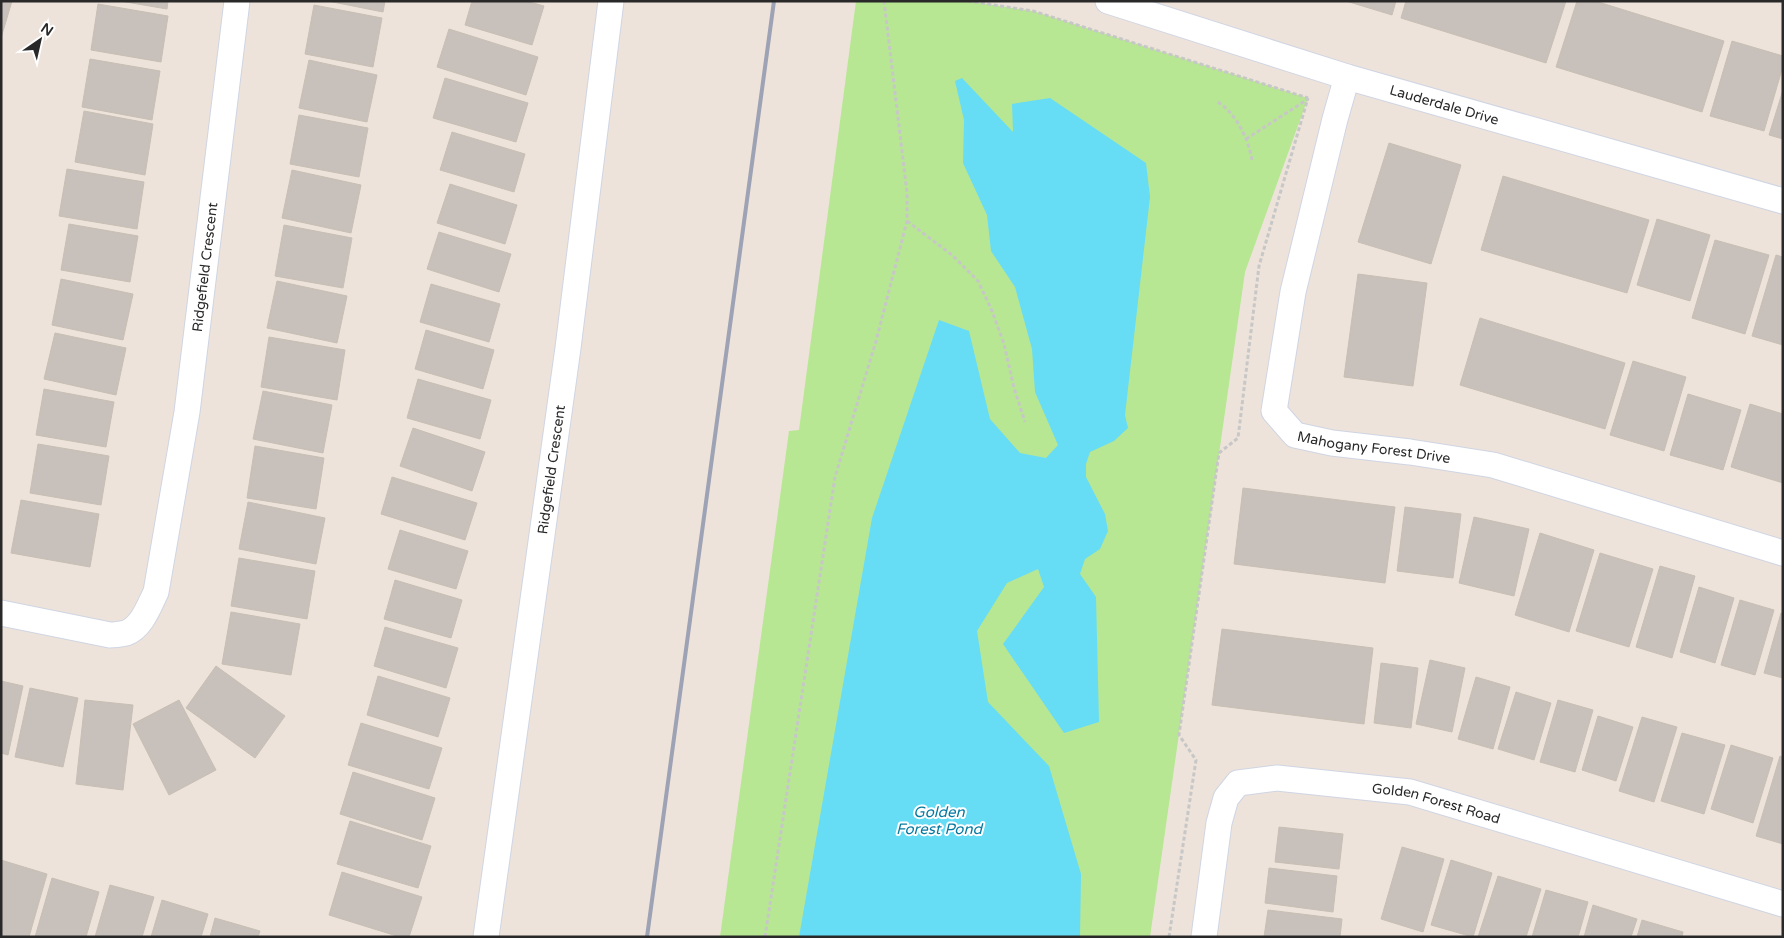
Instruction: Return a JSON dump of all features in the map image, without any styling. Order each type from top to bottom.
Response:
[{"type":"street","name":"Ridgefield Crescent","points":[[1,613],[110,635],[127,632],[138,625],[156,592],[187,412],[237,1]]},
{"type":"street","name":"Ridgefield Crescent","points":[[486,937],[568,348],[611,1]]},
{"type":"street","name":"Lauderdale Drive","points":[[1108,1],[1347,77],[1783,201]]},
{"type":"street","name":"Mahogany Forest Drive","points":[[1347,77],[1335,118],[1293,292],[1274,411],[1295,435],[1332,443],[1410,452],[1493,465],[1783,553]]},
{"type":"street","name":"Golden Forest Road","points":[[1204,937],[1219,823],[1226,798],[1238,783],[1277,778],[1410,792],[1783,904]]},
{"type":"path","points":[[765,937],[835,477],[876,341],[907,220],[907,193],[884,1]]},
{"type":"path","points":[[968,1],[1033,11],[1308,98]]},
{"type":"path","points":[[1246,139],[1308,98]]},
{"type":"path","points":[[1169,937],[1196,760],[1179,735],[1219,453],[1238,438],[1259,266],[1308,98]]},
{"type":"path","points":[[1218,102],[1230,110],[1246,139],[1252,160]]},
{"type":"path","points":[[907,220],[952,255],[978,281],[1004,344],[1014,388],[1025,422]]},
{"type":"green space","points":[[856,1],[968,1],[1033,11],[1308,98],[1245,272],[1150,937],[720,937],[789,431],[799,430]]},
{"type":"water","name":"Golden Forest Pond","points":[[962,78],[1013,132],[1012,104],[1050,98],[1146,163],[1150,197],[1125,415],[1128,428],[1114,441],[1090,452],[1086,464],[1086,477],[1105,514],[1108,531],[1100,549],[1085,559],[1080,574],[1096,597],[1099,722],[1064,733],[1003,644],[1044,587],[1038,569],[1007,583],[977,631],[988,702],[1049,766],[1081,874],[1080,937],[799,937],[872,518],[939,320],[969,331],[990,419],[1020,453],[1046,458],[1058,445],[1035,392],[1032,349],[1015,287],[991,251],[987,215],[963,163],[964,120],[955,81]]},
{"type":"building","points":[[1,1],[12,1],[1,38]]},
{"type":"building","points":[[120,1],[168,1],[167,9]]},
{"type":"building","points":[[328,1],[385,1],[383,12]]},
{"type":"building","points":[[472,1],[526,1],[544,6],[532,45],[465,25]]},
{"type":"building","points":[[1346,1],[1396,1],[1392,15]]},
{"type":"building","points":[[1406,1],[1566,1],[1546,63],[1401,18]]},
{"type":"building","points":[[1577,1],[1595,1],[1724,41],[1702,112],[1556,67]]},
{"type":"building","points":[[98,4],[168,16],[161,62],[91,50]]},
{"type":"building","points":[[314,5],[382,18],[373,67],[305,54]]},
{"type":"building","points":[[449,29],[538,57],[526,95],[437,67]]},
{"type":"building","points":[[1732,41],[1783,56],[1783,66],[1764,131],[1710,116]]},
{"type":"building","points":[[90,59],[160,71],[152,120],[82,107]]},
{"type":"building","points":[[309,60],[377,75],[367,122],[299,108]]},
{"type":"building","points":[[445,78],[528,103],[516,142],[433,118]]},
{"type":"building","points":[[1783,90],[1783,139],[1769,135]]},
{"type":"building","points":[[84,111],[153,124],[145,175],[75,162]]},
{"type":"building","points":[[299,115],[368,128],[359,177],[290,164]]},
{"type":"building","points":[[452,132],[525,154],[514,192],[440,170]]},
{"type":"building","points":[[1389,143],[1461,165],[1431,264],[1358,242]]},
{"type":"building","points":[[67,169],[144,182],[137,229],[59,216]]},
{"type":"building","points":[[292,170],[361,185],[351,233],[282,218]]},
{"type":"building","points":[[1503,176],[1649,220],[1627,293],[1481,250]]},
{"type":"building","points":[[450,184],[517,205],[505,244],[437,223]]},
{"type":"building","points":[[1657,219],[1710,235],[1690,301],[1637,285]]},
{"type":"building","points":[[69,224],[138,236],[130,282],[61,270]]},
{"type":"building","points":[[284,225],[352,238],[343,288],[275,276]]},
{"type":"building","points":[[439,232],[511,254],[499,292],[427,269]]},
{"type":"building","points":[[1715,240],[1769,255],[1745,334],[1692,318]]},
{"type":"building","points":[[1776,255],[1783,257],[1783,345],[1752,336]]},
{"type":"building","points":[[1358,274],[1427,283],[1413,386],[1344,377]]},
{"type":"building","points":[[61,279],[133,294],[123,340],[52,325]]},
{"type":"building","points":[[277,281],[347,296],[337,343],[267,328]]},
{"type":"building","points":[[431,284],[500,304],[489,342],[420,322]]},
{"type":"building","points":[[1480,318],[1625,363],[1605,429],[1460,385]]},
{"type":"building","points":[[426,330],[494,350],[483,389],[415,369]]},
{"type":"building","points":[[55,333],[126,348],[116,395],[44,379]]},
{"type":"building","points":[[269,337],[345,350],[337,400],[261,387]]},
{"type":"building","points":[[1633,361],[1686,377],[1664,451],[1610,435]]},
{"type":"building","points":[[418,379],[491,400],[480,439],[407,418]]},
{"type":"building","points":[[44,389],[114,402],[106,447],[36,435]]},
{"type":"building","points":[[263,391],[332,405],[323,453],[253,439]]},
{"type":"building","points":[[1688,394],[1741,410],[1723,470],[1670,455]]},
{"type":"building","points":[[1750,404],[1783,414],[1783,483],[1731,467]]},
{"type":"building","points":[[413,428],[485,452],[472,491],[400,466]]},
{"type":"building","points":[[38,444],[109,456],[101,505],[30,493]]},
{"type":"building","points":[[255,446],[324,458],[316,509],[247,498]]},
{"type":"building","points":[[392,477],[477,503],[465,540],[381,514]]},
{"type":"building","points":[[1243,488],[1395,507],[1385,583],[1234,564]]},
{"type":"building","points":[[21,500],[99,514],[90,567],[11,553]]},
{"type":"building","points":[[248,502],[325,518],[316,564],[239,549]]},
{"type":"building","points":[[1405,507],[1461,514],[1453,578],[1397,571]]},
{"type":"building","points":[[1474,517],[1529,529],[1514,596],[1459,583]]},
{"type":"building","points":[[400,530],[468,551],[456,589],[388,569]]},
{"type":"building","points":[[1540,533],[1594,550],[1569,632],[1515,615]]},
{"type":"building","points":[[1600,553],[1653,569],[1629,647],[1576,631]]},
{"type":"building","points":[[239,558],[315,571],[307,619],[231,606]]},
{"type":"building","points":[[1660,566],[1695,576],[1672,658],[1636,647]]},
{"type":"building","points":[[395,580],[462,600],[451,638],[384,619]]},
{"type":"building","points":[[1699,587],[1734,598],[1715,663],[1680,652]]},
{"type":"building","points":[[1740,600],[1774,610],[1755,675],[1721,665]]},
{"type":"building","points":[[231,612],[300,624],[291,675],[222,664]]},
{"type":"building","points":[[1781,613],[1783,613],[1783,678],[1764,673]]},
{"type":"building","points":[[385,627],[458,648],[446,688],[374,666]]},
{"type":"building","points":[[1222,629],[1373,648],[1364,724],[1212,705]]},
{"type":"building","points":[[1430,660],[1465,668],[1452,732],[1416,724]]},
{"type":"building","points":[[1381,663],[1418,668],[1411,728],[1374,723]]},
{"type":"building","points":[[216,666],[285,716],[255,758],[186,708]]},
{"type":"building","points":[[378,676],[450,698],[438,737],[367,715]]},
{"type":"building","points":[[1476,677],[1510,687],[1493,749],[1458,739]]},
{"type":"building","points":[[1,681],[23,686],[8,755],[1,753]]},
{"type":"building","points":[[30,688],[78,698],[63,767],[15,757]]},
{"type":"building","points":[[1516,692],[1551,703],[1534,760],[1498,749]]},
{"type":"building","points":[[85,700],[133,705],[123,790],[76,784]]},
{"type":"building","points":[[179,700],[216,770],[169,795],[133,724]]},
{"type":"building","points":[[1558,700],[1593,710],[1575,772],[1540,762]]},
{"type":"building","points":[[1598,716],[1633,727],[1616,781],[1582,770]]},
{"type":"building","points":[[1642,717],[1677,727],[1654,802],[1619,791]]},
{"type":"building","points":[[361,723],[442,748],[429,789],[348,765]]},
{"type":"building","points":[[1682,733],[1725,745],[1704,814],[1661,801]]},
{"type":"building","points":[[1731,745],[1773,758],[1753,823],[1711,809]]},
{"type":"building","points":[[1780,756],[1783,757],[1783,844],[1756,836]]},
{"type":"building","points":[[353,772],[435,798],[422,840],[340,814]]},
{"type":"building","points":[[350,821],[431,846],[418,888],[337,864]]},
{"type":"building","points":[[1279,827],[1343,834],[1339,869],[1275,862]]},
{"type":"building","points":[[1402,847],[1444,859],[1423,932],[1381,919]]},
{"type":"building","points":[[1,860],[47,874],[29,937],[1,935]]},
{"type":"building","points":[[1451,860],[1492,873],[1473,937],[1431,925]]},
{"type":"building","points":[[1269,868],[1337,876],[1333,912],[1265,903]]},
{"type":"building","points":[[342,872],[422,897],[409,937],[400,937],[329,915]]},
{"type":"building","points":[[1498,876],[1541,889],[1526,937],[1478,937]]},
{"type":"building","points":[[52,878],[99,892],[86,937],[35,937]]},
{"type":"building","points":[[110,885],[154,897],[142,937],[95,937]]},
{"type":"building","points":[[1546,890],[1588,902],[1578,937],[1532,937]]},
{"type":"building","points":[[162,900],[208,914],[201,937],[151,937]]},
{"type":"building","points":[[1593,905],[1637,919],[1631,937],[1584,937]]},
{"type":"building","points":[[1268,910],[1342,919],[1340,937],[1264,937]]},
{"type":"building","points":[[215,918],[260,931],[258,937],[210,937]]},
{"type":"building","points":[[1642,920],[1683,932],[1682,937],[1637,937]]},
{"type":"railway","points":[[647,937],[774,1]]}]
